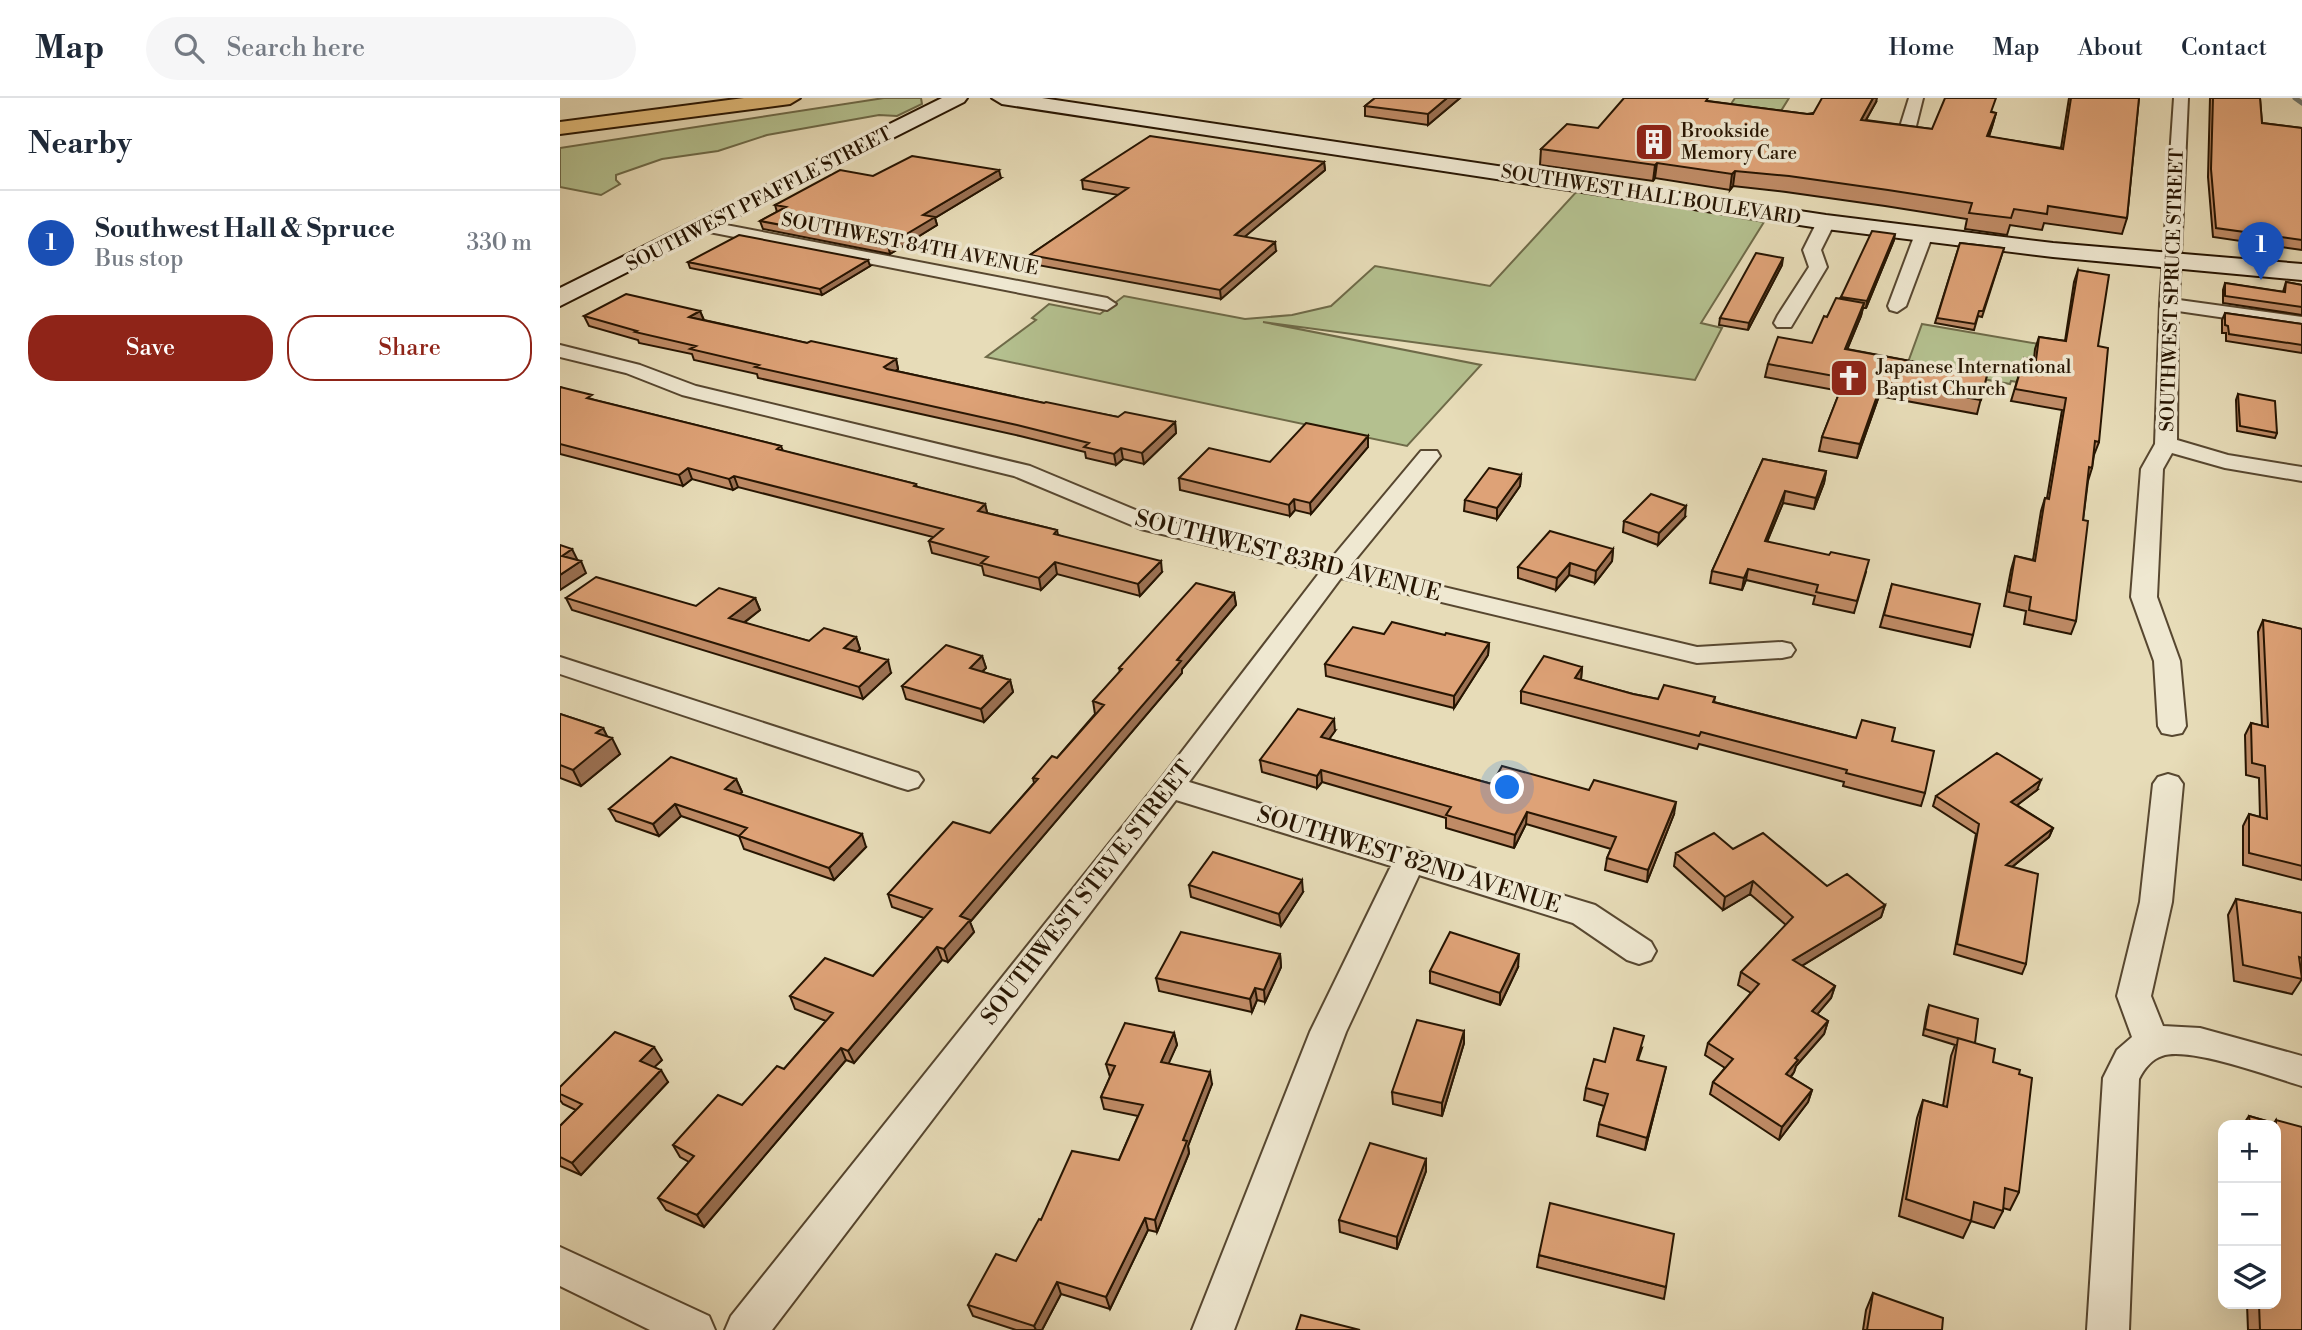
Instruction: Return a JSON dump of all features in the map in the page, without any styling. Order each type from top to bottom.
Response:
[{"type":"highway","points":[[560,110],[686,98]]},
{"type":"highway","points":[[560,120],[719,98]]},
{"type":"highway","points":[[560,128],[784,99]]},
{"type":"highway","points":[[560,139],[680,120],[784,99]]},
{"type":"main road","name":"SOUTHWEST PFAFFLE STREET","points":[[560,298],[957,98]]},
{"type":"main road","name":"SOUTHWEST HALL BOULEVARD","points":[[1002,98],[1826,222],[2173,261],[2302,272]]},
{"type":"street","points":[[1907,130],[1916,98]]},
{"type":"street","name":"SOUTHWEST SPRUCE STREET","points":[[2172,726],[2167,661],[2144,597],[2152,469],[2166,444],[2169,304],[2181,98]]},
{"type":"street","points":[[1784,323],[1793,302],[1804,292],[1818,267],[1812,250],[1826,222]]},
{"type":"street","name":"SOUTHWEST 84TH AVENUE","points":[[705,226],[1107,304]]},
{"type":"street","points":[[1897,306],[1924,234]]},
{"type":"street","points":[[2169,304],[2302,323]]},
{"type":"street","name":"SOUTHWEST 83RD AVENUE","points":[[560,351],[633,369],[689,391],[1022,471],[1149,524],[1697,655],[1782,650]]},
{"type":"street","points":[[2166,444],[2225,461],[2302,474]]},
{"type":"street","name":"SOUTHWEST STEVE STREET","points":[[746,1330],[1170,787],[1335,569],[1429,456]]},
{"type":"street","points":[[560,665],[908,780]]},
{"type":"street","points":[[2152,1043],[2134,996],[2156,902],[2168,784]]},
{"type":"street","name":"SOUTHWEST 82ND AVENUE","points":[[1170,787],[1584,914],[1639,951]]},
{"type":"street","points":[[1213,1330],[1328,1032],[1410,860]]},
{"type":"street","points":[[2108,1330],[2121,1078],[2127,1062],[2152,1043],[2183,1038],[2302,1070]]},
{"type":"street","points":[[560,1266],[694,1330]]},
{"type":"green space","points":[[884,98],[921,98],[922,104],[897,116],[879,115],[767,135],[718,151],[662,159],[616,175],[620,184],[601,195],[560,187],[560,148]]},
{"type":"green space","points":[[1735,98],[1789,98],[1776,119],[1725,113]]},
{"type":"green space","points":[[1578,190],[1764,222],[1701,323],[1722,328],[1695,380],[1263,322],[1481,365],[1407,446],[986,357],[1036,320],[1032,318],[1049,304],[1100,314],[1124,296],[1245,319],[1292,315],[1331,306],[1375,266],[1490,286]]},
{"type":"green space","points":[[1922,324],[2039,344],[2032,372],[2017,382],[2011,381],[2010,384],[1907,365]]},
{"type":"building","points":[[1375,98],[1447,98],[1428,114],[1365,106]]},
{"type":"building","points":[[1624,98],[1708,98],[1706,101],[1813,114],[1822,98],[1873,98],[1861,120],[1932,129],[1945,98],[1996,98],[1991,112],[1996,113],[1987,136],[2063,149],[2071,98],[2139,98],[2127,218],[2048,206],[2047,214],[2014,209],[2011,218],[1969,213],[1972,203],[1888,190],[1789,176],[1735,171],[1732,174],[1657,163],[1655,165],[1541,149],[1567,124],[1598,128]]},
{"type":"building","points":[[2213,98],[2260,98],[2262,123],[2302,128],[2302,240],[2216,228],[2211,169]]},
{"type":"building","points":[[1150,136],[1324,162],[1235,235],[1275,242],[1220,290],[1030,255],[1128,188],[1082,180]]},
{"type":"building","points":[[912,156],[999,170],[923,215],[935,217],[888,245],[760,221],[786,207],[775,205],[840,170],[873,176]]},
{"type":"building","points":[[1872,231],[1895,234],[1867,301],[1841,297]]},
{"type":"building","points":[[739,235],[868,260],[820,289],[688,262]]},
{"type":"building","points":[[1960,243],[2004,248],[1983,311],[1979,311],[1975,324],[1937,318]]},
{"type":"building","points":[[1756,253],[1783,258],[1749,323],[1720,318]]},
{"type":"building","points":[[2078,270],[2109,275],[2098,346],[2108,348],[2099,442],[2095,441],[2092,468],[2089,467],[2083,520],[2088,521],[2076,621],[2029,610],[2031,597],[2009,592],[2015,556],[2035,561],[2045,498],[2049,499],[2066,398],[2015,389],[2024,358],[2036,360],[2039,337],[2066,341]]},
{"type":"building","points":[[2286,282],[2302,285],[2302,307],[2225,296],[2225,283],[2285,292]]},
{"type":"building","points":[[626,294],[700,311],[689,317],[896,359],[884,367],[887,369],[1118,417],[1125,412],[1175,422],[1142,453],[1121,448],[1114,454],[1084,447],[1089,443],[1017,425],[755,367],[759,365],[690,349],[696,346],[635,332],[637,331],[584,316]]},
{"type":"building","points":[[1836,298],[1864,303],[1845,349],[1958,370],[1960,366],[1988,371],[1981,400],[1882,382],[1860,444],[1822,437],[1845,378],[1768,364],[1778,337],[1812,343],[1824,316],[1827,317]]},
{"type":"building","points":[[2225,313],[2302,324],[2302,345],[2229,334],[2228,326],[2225,325]]},
{"type":"building","points":[[560,387],[592,395],[587,398],[781,446],[777,449],[916,484],[914,486],[985,504],[978,511],[1057,530],[1054,534],[1161,561],[1138,584],[1055,562],[1039,578],[981,563],[988,557],[929,541],[943,529],[734,476],[729,479],[688,468],[679,475],[560,444]]},
{"type":"building","points":[[2238,394],[2275,401],[2277,433],[2240,426]]},
{"type":"building","points":[[1306,423],[1368,436],[1310,503],[1294,499],[1289,505],[1179,478],[1209,448],[1270,462]]},
{"type":"building","points":[[1763,459],[1826,471],[1816,498],[1785,491],[1765,541],[1829,555],[1831,552],[1869,560],[1857,601],[1816,592],[1818,585],[1748,569],[1744,578],[1712,571]]},
{"type":"building","points":[[1489,468],[1521,475],[1497,508],[1465,500]]},
{"type":"building","points":[[1651,494],[1686,506],[1659,533],[1624,521]]},
{"type":"building","points":[[1550,531],[1613,549],[1596,571],[1570,563],[1557,578],[1518,567]]},
{"type":"building","points":[[560,545],[572,549],[562,556],[581,561],[560,575]]},
{"type":"building","points":[[596,577],[696,606],[719,588],[755,598],[729,618],[809,641],[824,628],[856,637],[844,648],[888,660],[859,687],[566,598]]},
{"type":"building","points":[[1196,583],[1234,593],[1177,660],[1181,661],[960,916],[970,920],[944,949],[937,947],[848,1051],[841,1048],[697,1215],[658,1198],[694,1156],[673,1145],[718,1095],[742,1105],[777,1066],[784,1069],[833,1013],[790,996],[825,958],[873,976],[932,909],[888,894],[953,822],[990,833],[1038,779],[1033,778],[1052,756],[1057,758],[1104,705],[1093,701],[1122,669],[1119,668]]},
{"type":"building","points":[[1892,584],[1980,604],[1973,635],[1884,615]]},
{"type":"building","points":[[2263,620],[2302,629],[2302,866],[2249,853],[2249,814],[2267,819],[2265,766],[2252,763],[2251,723],[2268,727]]},
{"type":"building","points":[[1392,622],[1489,643],[1454,696],[1325,664],[1353,627],[1384,634]]},
{"type":"building","points":[[946,645],[982,656],[970,668],[1010,680],[981,709],[902,686]]},
{"type":"building","points":[[1544,656],[1582,667],[1575,678],[1633,694],[1658,699],[1664,685],[1715,697],[1713,702],[1856,738],[1862,720],[1895,728],[1892,741],[1934,751],[1925,793],[1701,732],[1699,736],[1521,691]]},
{"type":"building","points":[[1298,709],[1334,719],[1321,737],[1492,784],[1502,766],[1589,790],[1594,780],[1676,802],[1648,870],[1607,858],[1616,837],[1527,812],[1515,835],[1446,815],[1451,807],[1321,770],[1317,776],[1260,760]]},
{"type":"building","points":[[560,714],[603,728],[596,733],[612,738],[573,770],[560,765]]},
{"type":"building","points":[[1997,753],[2041,780],[2011,802],[2053,828],[2006,865],[2038,874],[2026,964],[1957,944],[1979,824],[1936,796]]},
{"type":"building","points":[[671,757],[736,779],[725,789],[862,834],[829,868],[739,836],[747,828],[675,804],[653,824],[609,809]]},
{"type":"building","points":[[1714,833],[1733,849],[1763,833],[1827,886],[1847,874],[1885,905],[1793,960],[1835,986],[1812,1011],[1828,1021],[1795,1058],[1798,1060],[1786,1074],[1812,1090],[1782,1127],[1713,1082],[1733,1059],[1708,1043],[1759,984],[1741,972],[1793,917],[1753,881],[1725,897],[1676,853]]},
{"type":"building","points":[[1213,852],[1302,880],[1279,914],[1189,885]]},
{"type":"building","points":[[2236,899],[2302,913],[2302,958],[2299,957],[2302,979],[2243,965]]},
{"type":"building","points":[[1181,932],[1280,954],[1264,990],[1255,988],[1250,999],[1156,978]]},
{"type":"building","points":[[1450,932],[1519,954],[1500,993],[1430,971]]},
{"type":"building","points":[[1929,1005],[1978,1019],[1975,1043],[1925,1029]]},
{"type":"building","points":[[1417,1020],[1464,1031],[1442,1103],[1392,1092]]},
{"type":"building","points":[[1125,1023],[1174,1033],[1161,1062],[1210,1072],[1183,1140],[1187,1141],[1155,1220],[1145,1218],[1106,1297],[1057,1282],[1034,1326],[968,1305],[996,1254],[1016,1261],[1039,1219],[1041,1220],[1072,1151],[1119,1160],[1143,1105],[1101,1097],[1115,1066],[1106,1064]]},
{"type":"building","points":[[1614,1028],[1644,1036],[1637,1060],[1666,1067],[1647,1138],[1599,1124],[1608,1094],[1586,1088],[1594,1059],[1605,1062]]},
{"type":"building","points":[[615,1032],[654,1047],[640,1061],[661,1070],[572,1163],[560,1157],[560,1126],[582,1104],[560,1094],[560,1087]]},
{"type":"building","points":[[1958,1038],[1995,1049],[1993,1062],[2020,1070],[2019,1074],[2032,1078],[2019,1192],[2005,1188],[2003,1211],[1974,1202],[1971,1221],[1906,1199],[1923,1100],[1947,1107]]},
{"type":"building","points":[[2281,1121],[2302,1127],[2302,1330],[2260,1330],[2259,1309],[2281,1309]]},
{"type":"building","points":[[1370,1143],[1426,1159],[1397,1237],[1339,1220]]},
{"type":"building","points":[[1550,1203],[1674,1234],[1666,1287],[1539,1255]]},
{"type":"building","points":[[1873,1293],[1943,1318],[1942,1330],[1867,1330]]},
{"type":"building","points":[[1301,1315],[1360,1330],[1296,1330]]},
{"type":"waterway","points":[[2295,98],[2302,103]]},
{"type":"place","name":"Brookside Memory Care","points":[[1654,142]]},
{"type":"place","name":"Southwest Hall & Spruce","points":[[2261,280]]},
{"type":"place","name":"Japanese International Baptist Church","points":[[1849,378]]}]
